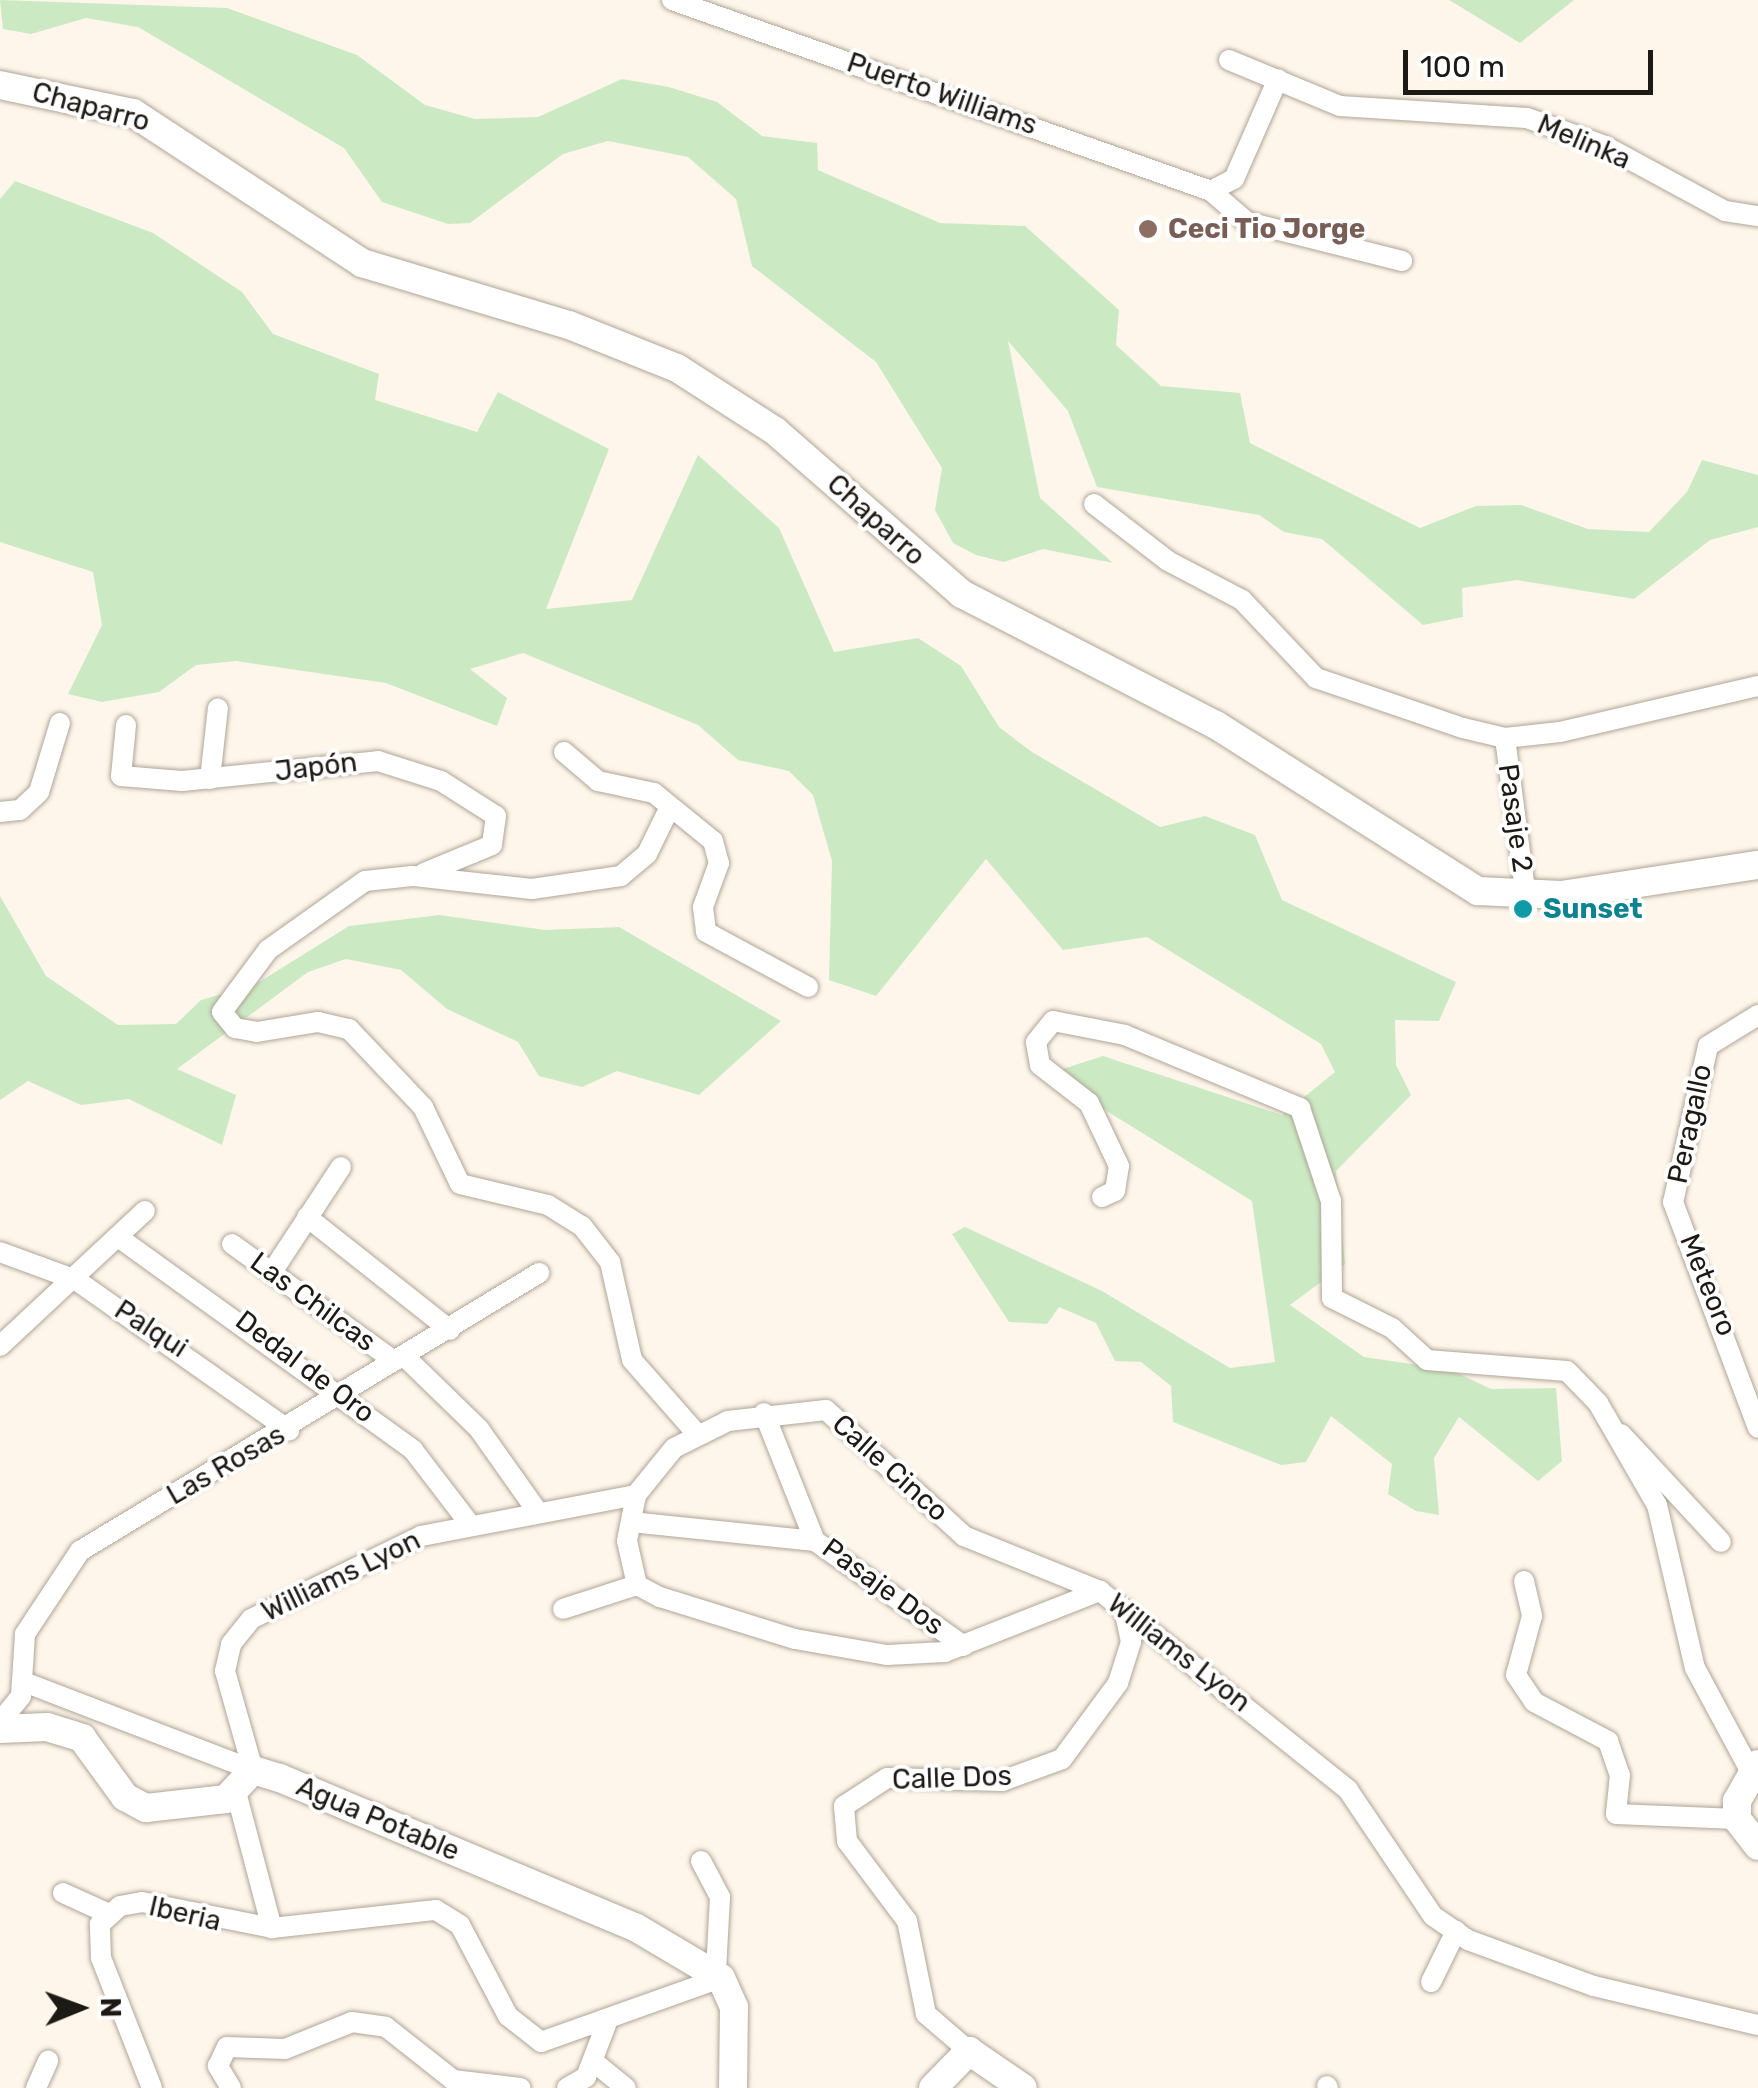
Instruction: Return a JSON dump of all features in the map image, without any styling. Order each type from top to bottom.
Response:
[{"type":"street","name":"Puerto Williams","points":[[672,0],[1211,191]]},
{"type":"street","name":"Melinka","points":[[1228,60],[1340,106],[1527,118],[1606,146],[1726,210],[1758,216]]},
{"type":"street","points":[[1278,80],[1234,179],[1211,191],[1246,222],[1402,261]]},
{"type":"street","name":"Chaparro","points":[[0,84],[155,122],[362,262],[569,324],[676,368],[774,431],[962,594],[1216,725],[1478,891],[1526,898],[1758,865]]},
{"type":"street","points":[[1094,504],[1168,561],[1242,600],[1316,678],[1504,738],[1758,686]]},
{"type":"street","points":[[210,779],[218,708]]},
{"type":"street","points":[[0,812],[20,810],[38,792],[60,724]]},
{"type":"street","name":"Japón","points":[[126,725],[122,776],[210,779],[378,761],[441,780],[496,816],[492,845],[412,876]]},
{"type":"street","name":"Pasaje 2","points":[[1504,738],[1526,898]]},
{"type":"street","points":[[564,752],[598,782],[654,793],[719,850],[701,919],[706,932],[808,987]]},
{"type":"street","points":[[670,807],[647,854],[621,876],[532,890],[412,876],[339,893],[239,982],[222,1004],[226,1022],[256,1032],[318,1022],[349,1029],[423,1107],[460,1184],[548,1205],[582,1226],[610,1262],[632,1360],[696,1434]]},
{"type":"street","name":"Peragallo","points":[[1673,1202],[1708,1046],[1758,1014]]},
{"type":"street","points":[[1102,1197],[1115,1191],[1120,1166],[1089,1103],[1040,1065],[1036,1042],[1053,1021],[1125,1035],[1284,1096],[1309,1127],[1331,1202],[1332,1298],[1392,1328],[1427,1360],[1567,1370],[1614,1431],[1657,1506],[1695,1668],[1755,1770],[1738,1819]]},
{"type":"street","points":[[274,1269],[341,1167]]},
{"type":"street","name":"Meteoro","points":[[1673,1202],[1758,1428]]},
{"type":"street","points":[[0,1346],[76,1280],[145,1211]]},
{"type":"street","points":[[306,1218],[450,1330]]},
{"type":"street","name":"Dedal de Oro","points":[[118,1237],[342,1393],[412,1450],[469,1523]]},
{"type":"street","name":"Las Chilcas","points":[[232,1244],[274,1269],[399,1359],[478,1429],[536,1511]]},
{"type":"street","name":"Palqui","points":[[0,1252],[76,1280],[289,1430]]},
{"type":"street","name":"Las Rosas","points":[[0,1726],[24,1682],[20,1647],[65,1564],[539,1273]]},
{"type":"street","name":"Calle Cinco","points":[[636,1495],[656,1464],[696,1434],[764,1413],[841,1417],[964,1536],[1100,1591]]},
{"type":"street","name":"Pasaje Dos","points":[[764,1413],[815,1541],[964,1646]]},
{"type":"street","points":[[1614,1431],[1634,1441],[1721,1542]]},
{"type":"street","points":[[563,1609],[637,1585],[625,1557],[636,1495]]},
{"type":"street","name":"Williams Lyon","points":[[272,1928],[225,1671],[239,1631],[408,1540],[469,1523],[636,1495]]},
{"type":"street","points":[[632,1522],[815,1541]]},
{"type":"street","points":[[1524,1581],[1532,1616],[1516,1675],[1534,1702],[1608,1741],[1620,1775],[1616,1814],[1738,1819]]},
{"type":"street","name":"Williams Lyon","points":[[637,1585],[795,1640],[920,1657],[964,1646],[1100,1591],[1348,1790],[1433,1916],[1456,1932],[1594,1986],[1758,2025]]},
{"type":"street","name":"Calle Dos","points":[[969,2051],[926,2014],[907,1921],[847,1841],[844,1806],[887,1778],[1002,1781],[1062,1758],[1118,1684],[1131,1642],[1123,1607]]},
{"type":"street","name":"Agua Potable","points":[[24,1682],[244,1781],[635,1927],[719,1974]]},
{"type":"street","points":[[0,1726],[47,1727],[82,1738],[125,1797],[146,1808],[212,1803],[244,1781]]},
{"type":"street","points":[[1738,1819],[1758,1846]]},
{"type":"street","points":[[701,1861],[720,1898],[719,1974],[734,2007],[732,2088]]},
{"type":"street","points":[[63,1893],[108,1914]]},
{"type":"street","name":"Iberia","points":[[152,2088],[101,1958],[108,1914],[142,1902],[272,1928],[436,1910],[472,1941],[525,2035],[553,2042],[606,2025],[719,1974]]},
{"type":"street","points":[[1431,1982],[1456,1932]]},
{"type":"street","points":[[231,2088],[218,2066],[227,2047],[284,2049],[352,2022],[386,2027],[454,2080],[521,2088]]},
{"type":"street","points":[[566,2088],[594,2062],[606,2025]]},
{"type":"street","points":[[933,2088],[969,2051],[1022,2088]]},
{"type":"street","points":[[36,2088],[48,2061]]},
{"type":"street","points":[[594,2062],[626,2088]]},
{"type":"green space","points":[[0,0],[227,8],[357,55],[425,105],[475,119],[538,117],[622,79],[669,87],[717,102],[762,136],[817,143],[818,170],[940,223],[1025,226],[1119,310],[1116,345],[1161,386],[1240,393],[1250,443],[1420,528],[1476,506],[1521,505],[1588,529],[1649,532],[1687,492],[1702,460],[1758,475],[1758,527],[1710,540],[1634,599],[1517,580],[1462,588],[1463,617],[1423,625],[1322,539],[1284,532],[1259,515],[1097,487],[1068,411],[1008,341],[1040,498],[1113,563],[1043,549],[1004,562],[976,555],[953,543],[935,510],[942,468],[876,362],[752,266],[736,199],[688,157],[608,141],[563,154],[470,223],[448,224],[382,202],[344,148],[138,27],[86,18],[31,34],[3,29]]},
{"type":"green space","points":[[1449,0],[1574,0],[1520,43]]},
{"type":"green space","points":[[15,181],[153,233],[242,292],[273,334],[379,374],[375,400],[477,432],[498,392],[609,449],[546,609],[632,600],[698,455],[779,528],[834,652],[918,638],[961,666],[999,727],[1032,752],[1160,827],[1205,816],[1255,835],[1282,900],[1456,982],[1439,1021],[1395,1020],[1396,1065],[1411,1095],[1336,1171],[1345,1264],[1290,1305],[1364,1357],[1451,1370],[1491,1389],[1556,1388],[1562,1461],[1538,1481],[1459,1417],[1434,1458],[1439,1515],[1416,1511],[1388,1494],[1392,1464],[1331,1416],[1306,1462],[1281,1465],[1173,1422],[1171,1386],[1141,1362],[1115,1361],[1096,1323],[1059,1307],[1047,1324],[1009,1322],[952,1234],[965,1227],[1102,1291],[1230,1368],[1275,1362],[1252,1201],[1047,1074],[1103,1056],[1282,1115],[1335,1072],[1321,1044],[1147,937],[1063,950],[986,859],[876,996],[829,980],[832,861],[813,795],[789,771],[738,760],[698,725],[523,653],[470,669],[507,698],[497,726],[386,683],[236,661],[196,665],[159,692],[102,702],[68,694],[102,625],[93,572],[0,542],[0,199]]},
{"type":"green space","points":[[0,896],[46,976],[118,1025],[176,1024],[201,1000],[256,984],[349,926],[439,915],[545,930],[619,927],[781,1021],[699,1095],[617,1071],[582,1087],[539,1076],[518,1042],[447,1009],[401,970],[346,959],[308,972],[177,1069],[236,1095],[222,1145],[129,1099],[81,1105],[28,1081],[0,1100]]},
{"type":"place","name":"Ceci Tio Jorge","points":[[1148,229]]},
{"type":"place","name":"Sunset","points":[[1523,909]]}]
